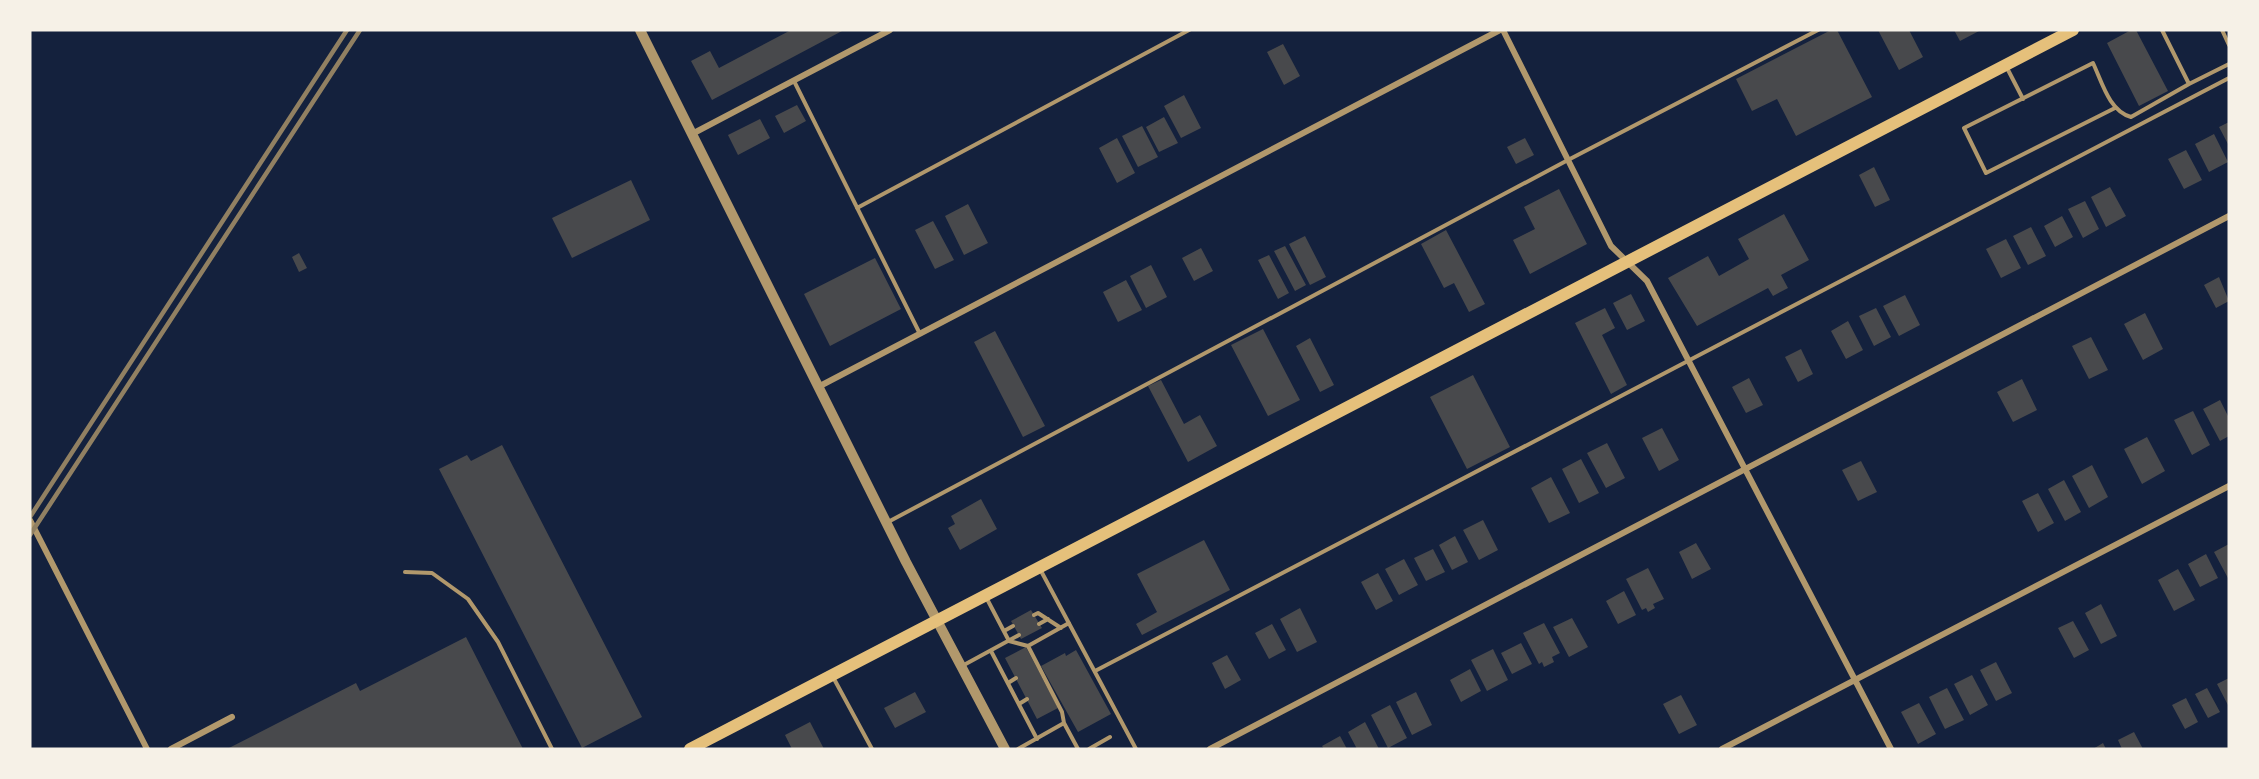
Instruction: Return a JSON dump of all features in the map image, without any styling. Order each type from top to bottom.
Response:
[{"type":"main road","points":[[690,749],[2073,30]]},
{"type":"street","points":[[640,30],[937,622],[1005,749]]},
{"type":"street","points":[[692,134],[890,30]]},
{"type":"street","points":[[820,386],[1502,30],[1611,246],[1647,281],[1891,749]]},
{"type":"street","points":[[1210,749],[2229,216]]},
{"type":"street","points":[[1722,749],[2229,486]]},
{"type":"street","points":[[30,520],[147,749]]},
{"type":"street","points":[[171,749],[232,717]]},
{"type":"lane","points":[[857,208],[1190,30]]},
{"type":"lane","points":[[887,523],[1568,160],[1818,30]]},
{"type":"lane","points":[[2162,30],[2189,84]]},
{"type":"lane","points":[[2222,30],[2229,45]]},
{"type":"lane","points":[[2115,108],[1986,173],[1964,128],[2093,63],[2115,108],[2123,115],[2131,117],[2229,64]]},
{"type":"lane","points":[[2005,65],[2023,99]]},
{"type":"lane","points":[[1095,671],[2229,78]]},
{"type":"lane","points":[[794,80],[920,334]]},
{"type":"lane","points":[[1040,569],[1136,749]]},
{"type":"lane","points":[[405,572],[432,573],[468,599],[498,642],[552,749]]},
{"type":"lane","points":[[986,597],[1009,641],[1028,646],[1069,623]]},
{"type":"lane","points":[[1034,615],[1038,613],[1061,628]]},
{"type":"lane","points":[[1039,624],[1048,620]]},
{"type":"lane","points":[[1004,631],[1013,626]]},
{"type":"lane","points":[[961,667],[1019,635]]},
{"type":"lane","points":[[1028,646],[1078,749]]},
{"type":"lane","points":[[991,651],[1037,739]]},
{"type":"lane","points":[[832,676],[872,749]]},
{"type":"lane","points":[[1008,683],[1016,678]]},
{"type":"lane","points":[[1019,704],[1027,699]]},
{"type":"lane","points":[[1018,749],[1064,723]]},
{"type":"lane","points":[[1089,749],[1110,736]]},
{"type":"building","points":[[791,30],[842,31],[712,100],[691,61],[710,51],[719,68]]},
{"type":"building","points":[[1831,30],[1837,30],[1872,97],[1796,136],[1777,99],[1752,111],[1736,79]]},
{"type":"building","points":[[1878,30],[1909,30],[1923,57],[1899,70]]},
{"type":"building","points":[[1954,30],[1981,30],[1960,41]]},
{"type":"building","points":[[2131,30],[2136,30],[2168,91],[2139,106],[2107,43]]},
{"type":"building","points":[[1283,44],[1300,76],[1284,85],[1267,52]]},
{"type":"building","points":[[1184,95],[1201,128],[1181,138],[1164,106]]},
{"type":"building","points":[[797,105],[806,121],[784,133],[775,116]]},
{"type":"building","points":[[1164,117],[1178,143],[1159,152],[1146,127]]},
{"type":"building","points":[[760,119],[770,138],[738,155],[728,135]]},
{"type":"building","points":[[2229,122],[2229,146],[2219,127]]},
{"type":"building","points":[[1142,126],[1158,157],[1138,167],[1122,136]]},
{"type":"building","points":[[2214,134],[2228,162],[2209,172],[2195,144]]},
{"type":"building","points":[[1117,138],[1135,173],[1117,183],[1099,148]]},
{"type":"building","points":[[1525,138],[1534,155],[1516,164],[1507,147]]},
{"type":"building","points":[[2186,150],[2202,180],[2184,189],[2168,159]]},
{"type":"building","points":[[1874,167],[1890,200],[1875,207],[1859,175]]},
{"type":"building","points":[[631,180],[650,220],[572,258],[552,218]]},
{"type":"building","points":[[2110,187],[2126,216],[2106,227],[2091,197]]},
{"type":"building","points":[[1559,189],[1587,244],[1530,274],[1513,240],[1535,229],[1524,207]]},
{"type":"building","points":[[2085,201],[2099,229],[2083,238],[2068,209]]},
{"type":"building","points":[[968,204],[988,243],[964,255],[945,216]]},
{"type":"building","points":[[1784,214],[1809,260],[1781,275],[1788,288],[1773,296],[1768,288],[1697,326],[1668,278],[1708,256],[1719,276],[1749,259],[1738,239]]},
{"type":"building","points":[[2062,216],[2073,237],[2055,247],[2044,226]]},
{"type":"building","points":[[933,221],[954,260],[935,269],[915,230]]},
{"type":"building","points":[[2031,227],[2046,256],[2028,265],[2013,236]]},
{"type":"building","points":[[1446,230],[1485,304],[1469,312],[1454,283],[1444,288],[1421,244]]},
{"type":"building","points":[[1305,236],[1326,277],[1310,285],[1289,244]]},
{"type":"building","points":[[2006,239],[2021,268],[2001,278],[1986,249]]},
{"type":"building","points":[[1285,246],[1306,285],[1295,291],[1274,251]]},
{"type":"building","points":[[1201,248],[1213,271],[1194,281],[1182,258]]},
{"type":"building","points":[[299,253],[307,268],[299,272],[292,257]]},
{"type":"building","points":[[1269,255],[1289,293],[1278,299],[1258,260]]},
{"type":"building","points":[[875,258],[901,309],[830,346],[804,294]]},
{"type":"building","points":[[1151,265],[1167,297],[1146,308],[1130,276]]},
{"type":"building","points":[[2219,277],[2229,301],[2216,308],[2204,285]]},
{"type":"building","points":[[1126,280],[1142,310],[1118,322],[1103,292]]},
{"type":"building","points":[[1631,294],[1645,321],[1627,330],[1613,303]]},
{"type":"building","points":[[1905,295],[1920,325],[1899,336],[1883,306]]},
{"type":"building","points":[[1605,308],[1615,328],[1602,335],[1627,385],[1611,394],[1575,323]]},
{"type":"building","points":[[1876,308],[1891,337],[1874,346],[1859,316]]},
{"type":"building","points":[[2145,313],[2163,349],[2143,360],[2124,324]]},
{"type":"building","points":[[1848,321],[1863,350],[1846,359],[1831,331]]},
{"type":"building","points":[[1263,329],[1300,400],[1268,416],[1231,345]]},
{"type":"building","points":[[995,331],[1045,426],[1023,437],[974,342]]},
{"type":"building","points":[[2091,337],[2108,370],[2089,379],[2072,346]]},
{"type":"building","points":[[1310,338],[1334,385],[1320,392],[1296,346]]},
{"type":"building","points":[[1801,349],[1813,374],[1798,382],[1785,357]]},
{"type":"building","points":[[1473,375],[1510,447],[1467,469],[1430,397]]},
{"type":"building","points":[[1749,378],[1763,405],[1746,413],[1732,387]]},
{"type":"building","points":[[2022,379],[2037,410],[2013,422],[1997,392]]},
{"type":"building","points":[[1161,380],[1184,424],[1200,415],[1217,446],[1188,462],[1148,386]]},
{"type":"building","points":[[2220,400],[2229,418],[2229,436],[2220,441],[2203,409]]},
{"type":"building","points":[[2193,411],[2210,445],[2192,455],[2174,420]]},
{"type":"building","points":[[1662,428],[1679,460],[1659,471],[1642,438]]},
{"type":"building","points":[[2147,437],[2165,471],[2142,484],[2124,449]]},
{"type":"building","points":[[1607,443],[1625,478],[1606,488],[1587,453]]},
{"type":"building","points":[[502,445],[642,717],[582,748],[439,469],[467,455],[471,461]]},
{"type":"building","points":[[1581,459],[1599,493],[1579,503],[1562,469]]},
{"type":"building","points":[[1861,461],[1877,492],[1858,501],[1842,470]]},
{"type":"building","points":[[2092,465],[2108,497],[2089,508],[2072,476]]},
{"type":"building","points":[[1551,477],[1570,513],[1549,523],[1531,488]]},
{"type":"building","points":[[2064,480],[2081,512],[2065,521],[2048,489]]},
{"type":"building","points":[[2038,493],[2054,523],[2038,532],[2022,501]]},
{"type":"building","points":[[981,499],[997,529],[960,550],[948,528],[955,524],[951,516]]},
{"type":"building","points":[[1483,520],[1498,550],[1479,560],[1463,530]]},
{"type":"building","points":[[1455,536],[1468,562],[1452,570],[1439,545]]},
{"type":"building","points":[[1204,540],[1230,590],[1142,635],[1136,624],[1157,612],[1137,574]]},
{"type":"building","points":[[1696,543],[1711,569],[1692,579],[1679,552]]},
{"type":"building","points":[[2229,544],[2229,580],[2214,552]]},
{"type":"building","points":[[1433,549],[1445,572],[1426,581],[1414,558]]},
{"type":"building","points":[[2206,554],[2218,578],[2200,587],[2188,564]]},
{"type":"building","points":[[1404,559],[1418,585],[1399,595],[1385,569]]},
{"type":"building","points":[[1648,568],[1664,599],[1653,604],[1655,608],[1648,612],[1646,608],[1642,610],[1626,579]]},
{"type":"building","points":[[2178,569],[2195,600],[2174,611],[2158,580]]},
{"type":"building","points":[[1378,573],[1393,601],[1376,610],[1361,582]]},
{"type":"building","points":[[1624,591],[1636,615],[1618,624],[1606,601]]},
{"type":"building","points":[[2101,604],[2117,636],[2101,644],[2085,613]]},
{"type":"building","points":[[1300,608],[1317,642],[1297,652],[1280,619]]},
{"type":"building","points":[[1031,610],[1042,628],[1021,639],[1011,621]]},
{"type":"building","points":[[1572,618],[1588,647],[1569,657],[1553,627]]},
{"type":"building","points":[[2073,621],[2089,650],[2074,658],[2058,628]]},
{"type":"building","points":[[1544,623],[1560,653],[1552,657],[1554,662],[1544,667],[1542,662],[1539,664],[1523,633]]},
{"type":"building","points":[[1272,624],[1286,650],[1269,659],[1255,633]]},
{"type":"building","points":[[466,637],[523,749],[227,749],[356,683],[360,691]]},
{"type":"building","points":[[1521,643],[1532,664],[1512,674],[1501,653]]},
{"type":"building","points":[[1026,647],[1058,708],[1037,719],[1005,658]]},
{"type":"building","points":[[1493,649],[1508,680],[1487,691],[1471,660]]},
{"type":"building","points":[[1076,650],[1111,714],[1078,732],[1041,666],[1065,653],[1066,656]]},
{"type":"building","points":[[1227,655],[1241,680],[1225,689],[1212,663]]},
{"type":"building","points":[[1996,662],[2012,693],[1996,701],[1980,670]]},
{"type":"building","points":[[1470,669],[1481,691],[1461,702],[1450,680]]},
{"type":"building","points":[[1972,675],[1988,705],[1970,715],[1954,684]]},
{"type":"building","points":[[2229,678],[2229,707],[2217,684]]},
{"type":"building","points":[[1947,688],[1964,720],[1945,729],[1929,697]]},
{"type":"building","points":[[2207,688],[2220,712],[2208,718],[2195,694]]},
{"type":"building","points":[[915,692],[926,712],[895,728],[884,708]]},
{"type":"building","points":[[1416,692],[1432,725],[1412,735],[1396,702]]},
{"type":"building","points":[[1681,695],[1697,725],[1679,734],[1663,704]]},
{"type":"building","points":[[2186,698],[2198,722],[2185,729],[2172,705]]},
{"type":"building","points":[[1919,703],[1936,734],[1918,744],[1901,712]]},
{"type":"building","points":[[1390,705],[1407,738],[1388,748],[1371,715]]},
{"type":"building","points":[[810,722],[824,749],[792,749],[785,735]]},
{"type":"building","points":[[1365,722],[1379,749],[1357,749],[1348,732]]},
{"type":"building","points":[[2134,732],[2143,749],[2122,749],[2118,740]]},
{"type":"building","points":[[1340,736],[1347,749],[1324,749],[1322,746]]},
{"type":"building","points":[[2103,743],[2106,749],[2093,749]]},
{"type":"railway","points":[[30,517],[347,30]]},
{"type":"railway","points":[[30,535],[360,30]]}]
